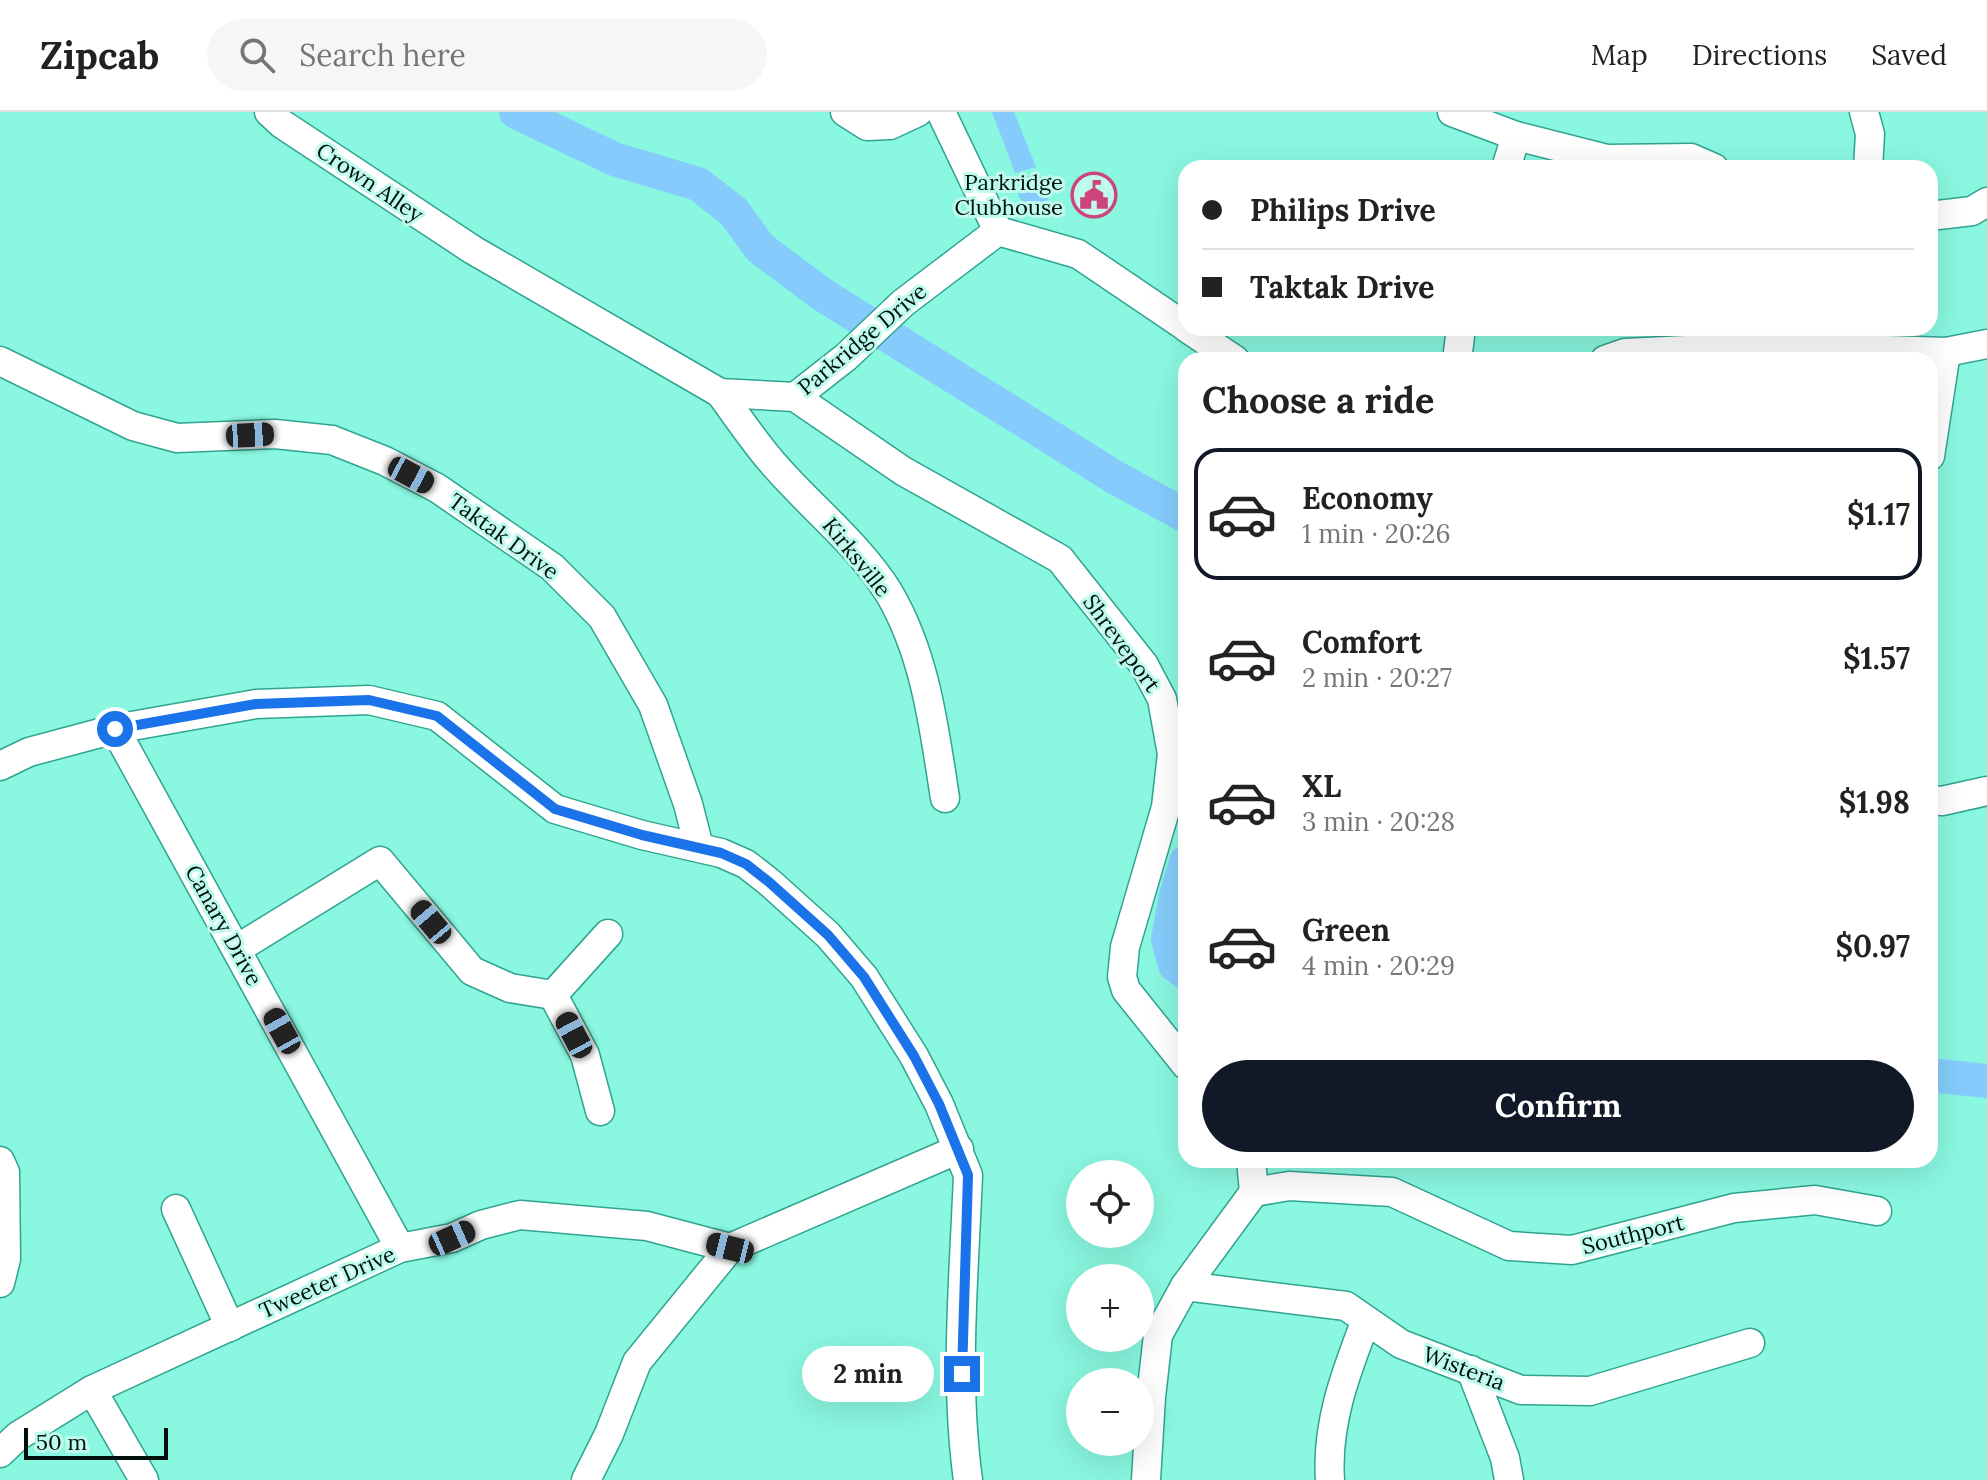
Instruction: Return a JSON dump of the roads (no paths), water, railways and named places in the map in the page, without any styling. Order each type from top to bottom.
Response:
[{"type":"street","name":"Crown Alley","points":[[269,112],[282,124],[473,250]]},
{"type":"street","points":[[845,112],[867,126],[890,125],[918,112]]},
{"type":"street","points":[[941,112],[998,231],[1078,254],[1178,322]]},
{"type":"street","points":[[1452,112],[1516,136],[1607,159],[1696,160]]},
{"type":"street","points":[[1864,112],[1870,134],[1868,160]]},
{"type":"street","points":[[1508,160],[1516,136]]},
{"type":"street","points":[[1938,215],[1972,211],[1987,202]]},
{"type":"street","name":"Parkridge Drive","points":[[473,250],[720,393],[795,397],[846,357],[903,303],[998,231]]},
{"type":"street","points":[[1199,336],[1223,352]]},
{"type":"street","points":[[1938,352],[1987,344]]},
{"type":"street","points":[[1938,404],[1946,352]]},
{"type":"street","name":"Taktak Drive","points":[[0,361],[133,426],[177,438],[275,434],[332,440],[385,461],[437,488],[552,567],[602,617],[653,705],[688,804],[699,847]]},
{"type":"street","name":"Kirksville","points":[[720,393],[772,461],[853,546],[889,593],[927,686],[945,798]]},
{"type":"street","name":"Shreveport","points":[[795,397],[903,471],[1060,559],[1144,665],[1162,699],[1172,754],[1166,807],[1135,907],[1125,947],[1122,977],[1126,990],[1178,1055]]},
{"type":"street","points":[[0,766],[29,752],[115,729],[256,704],[369,700],[437,716],[555,809],[642,835],[699,847],[746,864],[828,935],[864,977],[914,1056],[959,1149],[968,1175],[962,1349],[964,1448],[968,1480]]},
{"type":"street","name":"Canary Drive","points":[[115,729],[400,1248]]},
{"type":"street","points":[[1938,801],[1987,791]]},
{"type":"street","points":[[237,949],[380,861],[472,971],[510,988],[553,995]]},
{"type":"street","points":[[553,995],[608,934]]},
{"type":"street","points":[[553,995],[585,1055],[600,1111]]},
{"type":"street","points":[[586,1480],[609,1434],[637,1362],[730,1248],[959,1149]]},
{"type":"street","points":[[0,1161],[5,1172],[6,1259],[0,1283]]},
{"type":"street","points":[[1146,1480],[1158,1335],[1185,1286],[1254,1192],[1252,1168]]},
{"type":"street","name":"Southport","points":[[1254,1192],[1289,1186],[1392,1192],[1509,1246],[1572,1250],[1734,1208],[1815,1200],[1877,1211]]},
{"type":"street","points":[[176,1209],[230,1327]]},
{"type":"street","name":"Tweeter Drive","points":[[0,1453],[18,1436],[92,1390],[400,1248],[452,1238],[481,1225],[520,1215],[658,1229],[730,1248]]},
{"type":"street","points":[[658,1229],[686,1253],[699,1285]]},
{"type":"street","name":"Wisteria","points":[[1185,1286],[1346,1306],[1401,1344],[1521,1390],[1590,1391],[1750,1343]]},
{"type":"street","points":[[1330,1480],[1328,1455],[1342,1384],[1366,1320]]},
{"type":"street","points":[[1471,1370],[1505,1458],[1509,1480]]},
{"type":"street","points":[[92,1390],[144,1480]]},
{"type":"water","points":[[992,112],[1014,112],[1036,167],[1015,173]]},
{"type":"water","points":[[1034,175],[1045,180],[1050,191],[1045,202],[1034,207],[1023,202],[1018,191],[1023,180]]},
{"type":"waterway","points":[[516,112],[614,159],[698,184],[734,212],[760,248],[823,295],[1116,478],[1178,512]]},
{"type":"waterway","points":[[1178,889],[1168,939],[1178,967]]},
{"type":"waterway","points":[[1938,1076],[1987,1081]]},
{"type":"place","name":"Parkridge Clubhouse","points":[[1094,195]]}]
